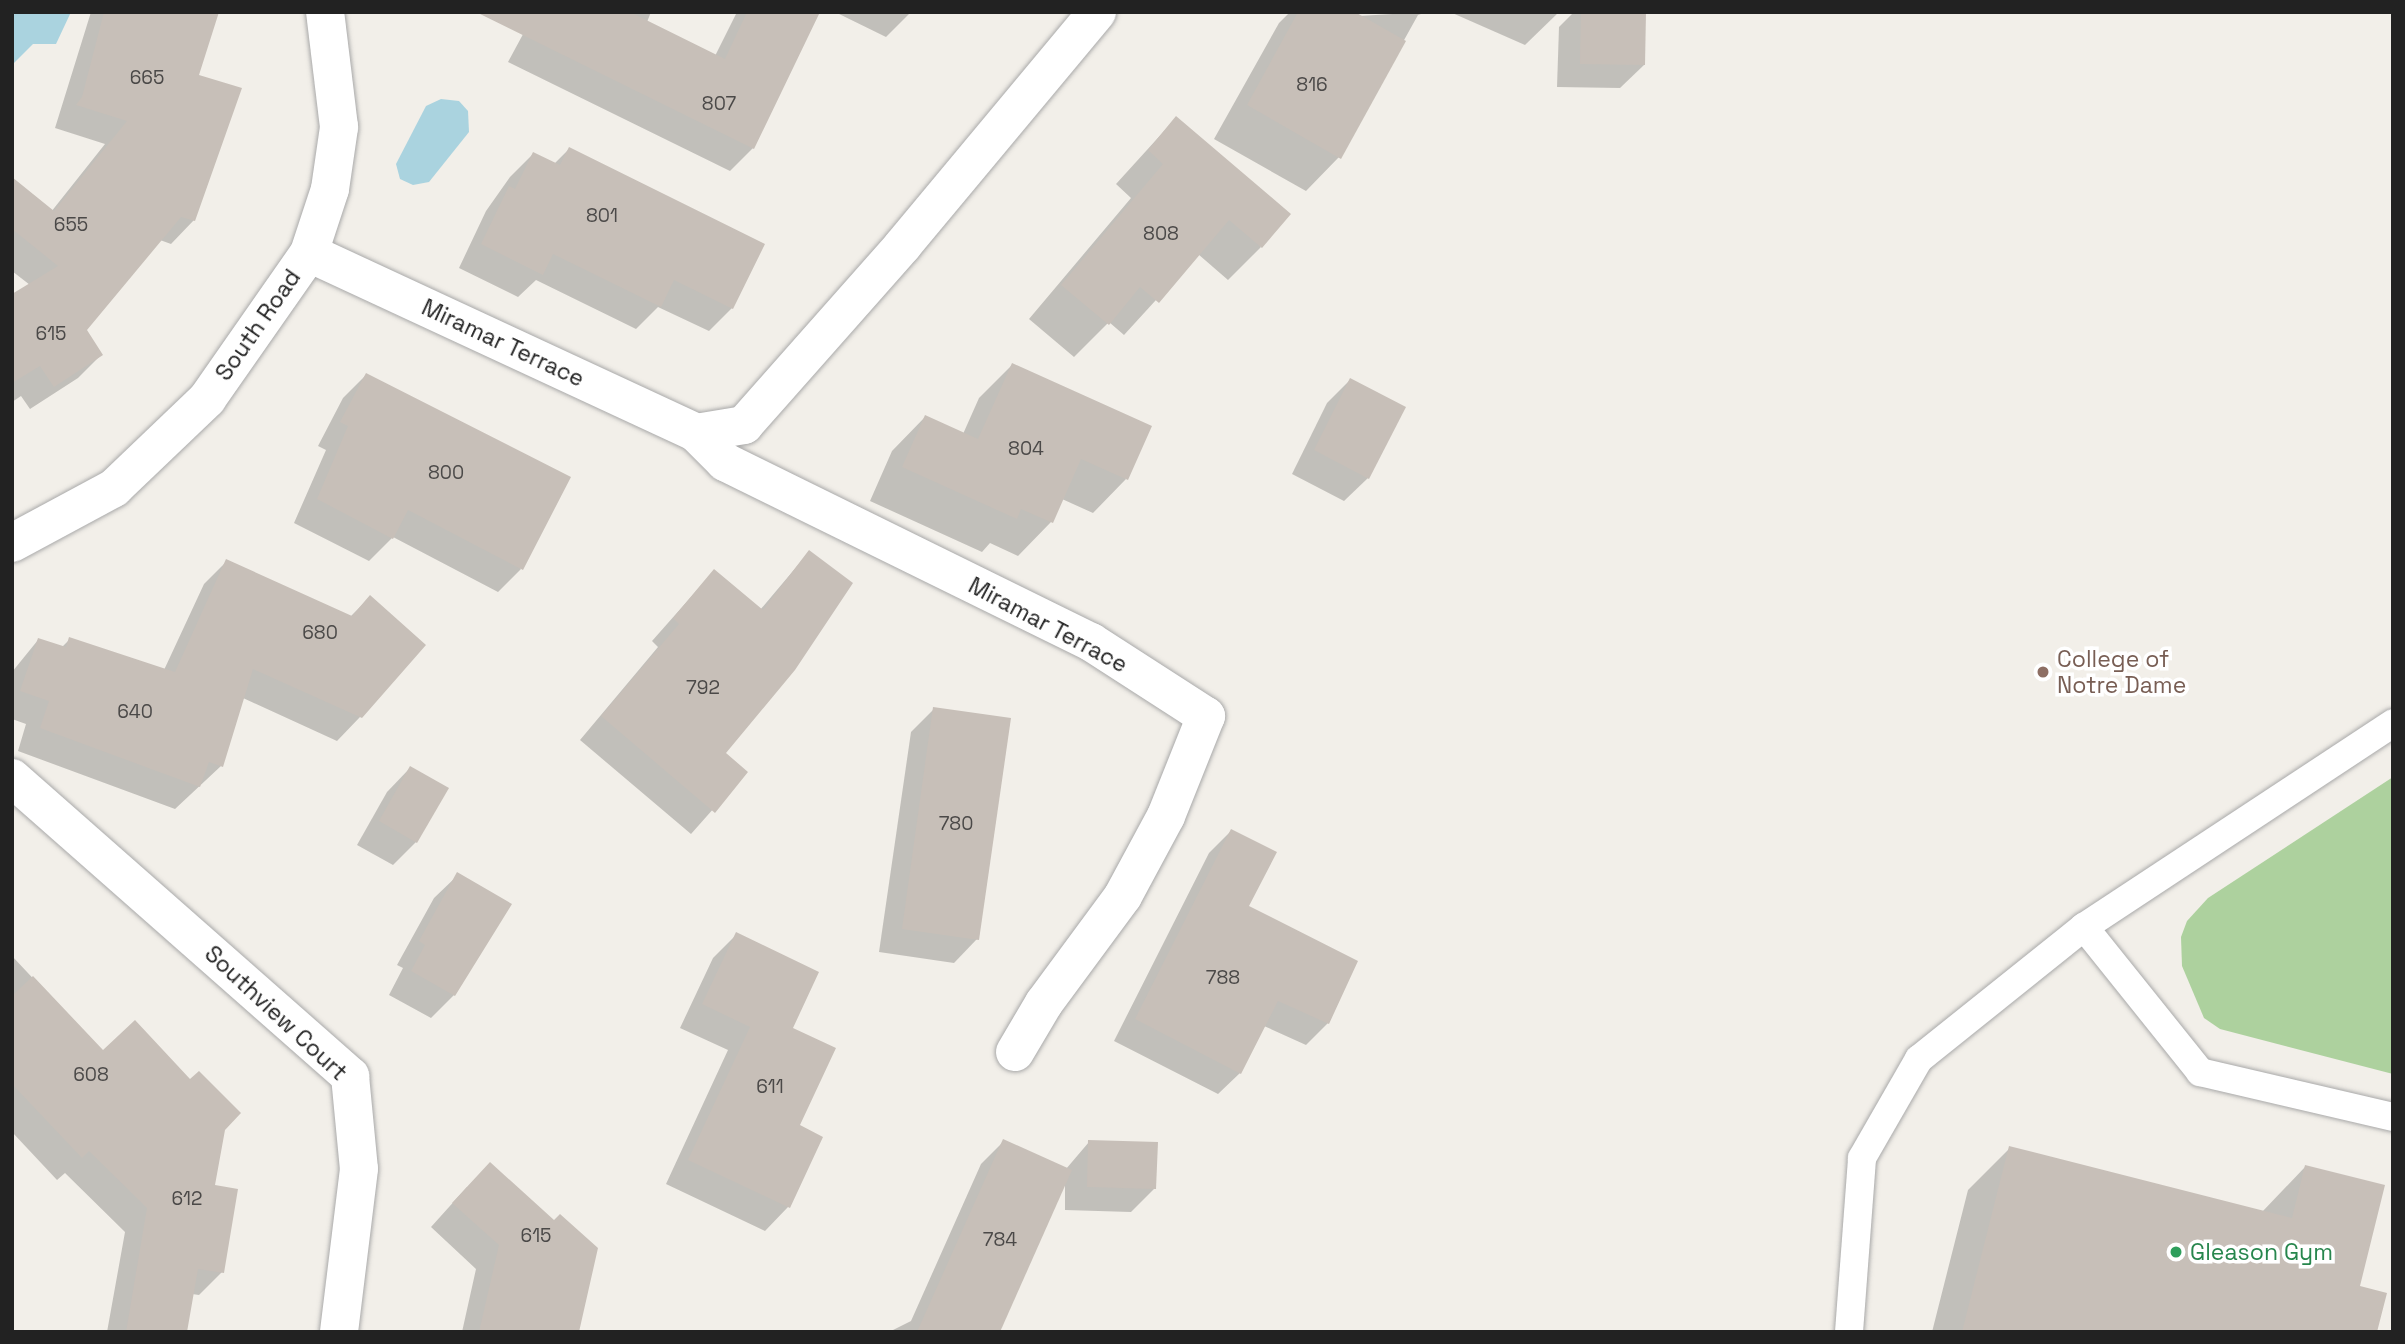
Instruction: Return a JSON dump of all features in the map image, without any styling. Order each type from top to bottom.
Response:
[{"type":"street","name":"South Road","points":[[12,544],[114,488],[207,399],[309,253],[330,189],[339,127],[325,12]]},
{"type":"street","points":[[696,433],[744,425],[903,245],[1097,12]]},
{"type":"street","name":"Miramar Terrace","points":[[309,253],[696,433],[725,462],[1091,642],[1206,716],[1166,816],[1123,896],[1044,1003],[1016,1052]]},
{"type":"street","name":"Southview Court","points":[[12,778],[350,1076],[359,1169],[339,1332]]},
{"type":"lane","points":[[1850,1332],[1862,1158],[1919,1059],[2084,927],[2393,723]]},
{"type":"lane","points":[[2084,927],[2200,1072],[2393,1117]]},
{"type":"green space","points":[[2393,777],[2393,1074],[2220,1029],[2204,1018],[2182,966],[2181,937],[2187,921],[2208,898]]},
{"type":"water","points":[[17,12],[71,12],[56,44],[33,44],[12,65],[12,16]]},
{"type":"water","points":[[441,99],[459,101],[468,111],[469,132],[429,182],[413,185],[400,179],[396,164],[426,106]]},
{"type":"building","points":[[104,12],[219,12],[199,75],[242,88],[195,221],[181,217],[87,330],[103,355],[54,387],[40,366],[12,383],[12,294],[58,266],[12,229],[12,177],[54,211],[127,121],[76,105],[82,97]]},
{"type":"building","points":[[476,12],[630,12],[725,59],[747,12],[820,12],[754,149]]},
{"type":"building","points":[[1298,12],[1355,12],[1406,41],[1341,159],[1247,105]]},
{"type":"building","points":[[1581,12],[1646,12],[1645,65],[1580,64]]},
{"type":"building","points":[[1176,116],[1291,214],[1262,248],[1229,220],[1159,303],[1140,287],[1109,325],[1061,285],[1163,164],[1148,150]]},
{"type":"building","points":[[569,147],[765,244],[733,309],[674,280],[661,307],[553,254],[543,275],[481,244],[509,186],[515,189],[533,152],[560,165]]},
{"type":"building","points":[[1012,363],[1152,426],[1128,480],[1081,459],[1053,523],[1021,509],[1017,519],[902,467],[925,415],[978,439]]},
{"type":"building","points":[[366,373],[571,477],[523,570],[408,510],[393,539],[317,499],[348,426],[340,422]]},
{"type":"building","points":[[1350,378],[1406,407],[1369,479],[1314,450]]},
{"type":"building","points":[[809,550],[853,583],[795,670],[726,753],[748,772],[715,813],[601,716],[679,624],[673,618],[714,569],[763,610]]},
{"type":"building","points":[[226,559],[352,616],[370,595],[426,645],[362,718],[253,669],[223,767],[209,762],[200,787],[40,728],[49,701],[20,691],[38,638],[66,647],[69,637],[175,672]]},
{"type":"building","points":[[933,707],[1011,718],[979,940],[902,929]]},
{"type":"building","points":[[410,766],[449,788],[417,843],[379,821]]},
{"type":"building","points":[[1231,829],[1277,852],[1249,906],[1358,961],[1329,1024],[1278,1001],[1241,1074],[1135,1019]]},
{"type":"building","points":[[457,872],[512,904],[455,996],[411,971],[425,945],[419,941]]},
{"type":"building","points":[[736,932],[819,972],[793,1028],[836,1048],[800,1125],[823,1137],[790,1208],[688,1160],[750,1027],[702,1004]]},
{"type":"building","points":[[33,976],[103,1050],[135,1020],[190,1079],[199,1071],[241,1113],[225,1130],[215,1185],[238,1189],[224,1273],[198,1269],[187,1332],[126,1332],[147,1208],[89,1151],[82,1158],[12,1084],[12,996]]},
{"type":"building","points":[[1003,1139],[1072,1170],[1000,1332],[917,1332]]},
{"type":"building","points":[[1088,1140],[1158,1142],[1156,1189],[1087,1187]]},
{"type":"building","name":"Gleason Gym","points":[[2009,1146],[2292,1218],[2305,1165],[2385,1185],[2360,1286],[2387,1293],[2377,1332],[1962,1332]]},
{"type":"building","points":[[490,1162],[554,1220],[560,1214],[598,1248],[579,1332],[479,1332],[499,1245],[452,1203]]},
{"type":"place","name":"College of Notre Dame","points":[[2043,672]]},
{"type":"place","name":"Gleason Gym","points":[[2176,1252]]}]
